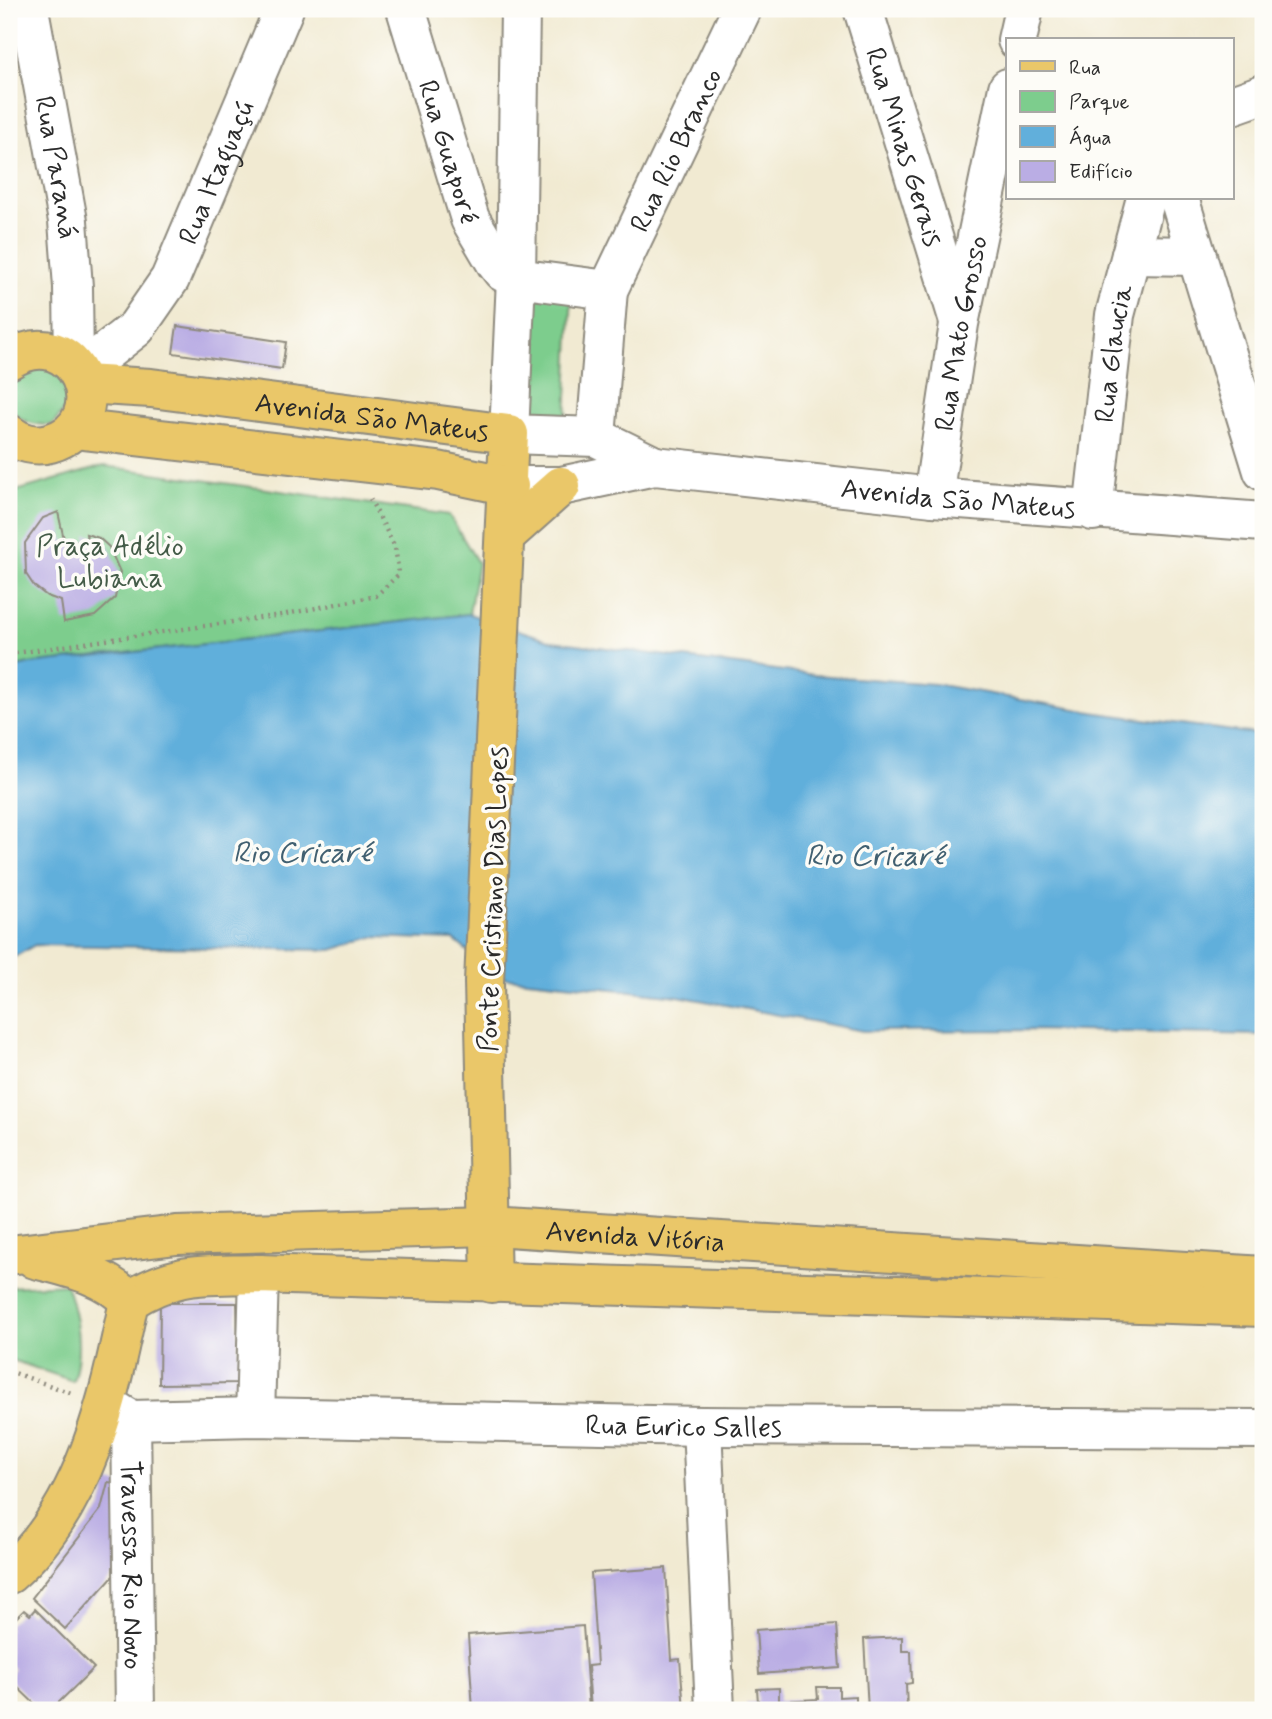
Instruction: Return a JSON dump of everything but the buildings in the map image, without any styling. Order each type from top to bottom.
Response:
[{"type":"main road","name":"Avenida São Mateus","points":[[48,358],[151,388],[509,435]]},
{"type":"main road","points":[[16,442],[62,439],[74,429],[86,400],[48,358]]},
{"type":"main road","name":"Avenida São Mateus","points":[[74,429],[439,471],[509,486]]},
{"type":"main road","name":"Ponte Cristiano Dias Lopes","points":[[491,1283],[484,982],[506,553],[509,435]]},
{"type":"main road","points":[[439,471],[506,553],[561,486]]},
{"type":"main road","name":"Avenida Vitória","points":[[14,1255],[177,1235],[491,1226],[1263,1276]]},
{"type":"main road","points":[[9,1574],[30,1556],[119,1413],[129,1301],[104,1282],[73,1269],[14,1255]]},
{"type":"main road","name":"Avenida Vitória","points":[[129,1301],[153,1285],[180,1276],[259,1274],[1263,1307]]},
{"type":"street","name":"Rua Paraná","points":[[29,9],[68,221],[73,287],[48,358]]},
{"type":"street","name":"Rua Itaguaçú","points":[[48,358],[136,328],[170,279],[284,9]]},
{"type":"street","name":"Rua Guaporé","points":[[406,9],[470,219],[503,272],[516,278]]},
{"type":"street","points":[[509,435],[516,278],[520,9]]},
{"type":"street","name":"Rua Rio Branco","points":[[608,290],[742,9]]},
{"type":"street","name":"Rua Minas Gerais","points":[[863,9],[960,324]]},
{"type":"street","points":[[1017,38],[1024,9]]},
{"type":"street","points":[[1234,103],[1263,94]]},
{"type":"street","name":"Rua Mato Grosso","points":[[933,497],[960,324],[1006,98]]},
{"type":"street","name":"Rua Glaucia","points":[[1093,511],[1115,315],[1145,200]]},
{"type":"street","points":[[1180,200],[1263,471]]},
{"type":"street","points":[[1131,254],[1196,256]]},
{"type":"street","points":[[516,278],[608,290],[596,437]]},
{"type":"street","name":"Avenida São Mateus","points":[[509,435],[596,437],[655,466]]},
{"type":"street","name":"Avenida São Mateus","points":[[509,486],[561,486],[655,466],[933,497],[1263,522]]},
{"type":"street","points":[[254,1417],[259,1274]]},
{"type":"street","name":"Rua Eurico Salles","points":[[119,1413],[702,1426],[1263,1429]]},
{"type":"street","name":"Travessa Rio Novo","points":[[119,1413],[135,1710]]},
{"type":"street","points":[[702,1426],[715,1710]]},
{"type":"path","points":[[9,654],[281,615],[376,596],[399,574],[395,547],[366,493],[369,463]]},
{"type":"path","points":[[9,1371],[119,1413]]},
{"type":"green space","points":[[533,285],[572,290],[566,419],[530,418]]},
{"type":"green space","points":[[53,365],[72,401],[52,425],[40,425],[21,419],[11,406],[11,387],[15,375]]},
{"type":"green space","name":"Praça Adélio Lubiana","points":[[104,466],[449,515],[478,563],[469,614],[30,664],[9,669],[9,493]]},
{"type":"green space","points":[[66,1284],[73,1308],[78,1344],[73,1381],[9,1359],[9,1287]]},
{"type":"water","name":"Rio Cricaré","points":[[469,614],[552,641],[815,675],[935,684],[1098,713],[1263,735],[1263,1035],[1029,1030],[863,1031],[678,996],[499,977],[454,940],[373,937],[332,950],[35,945],[9,960],[9,669],[30,664]]}]
